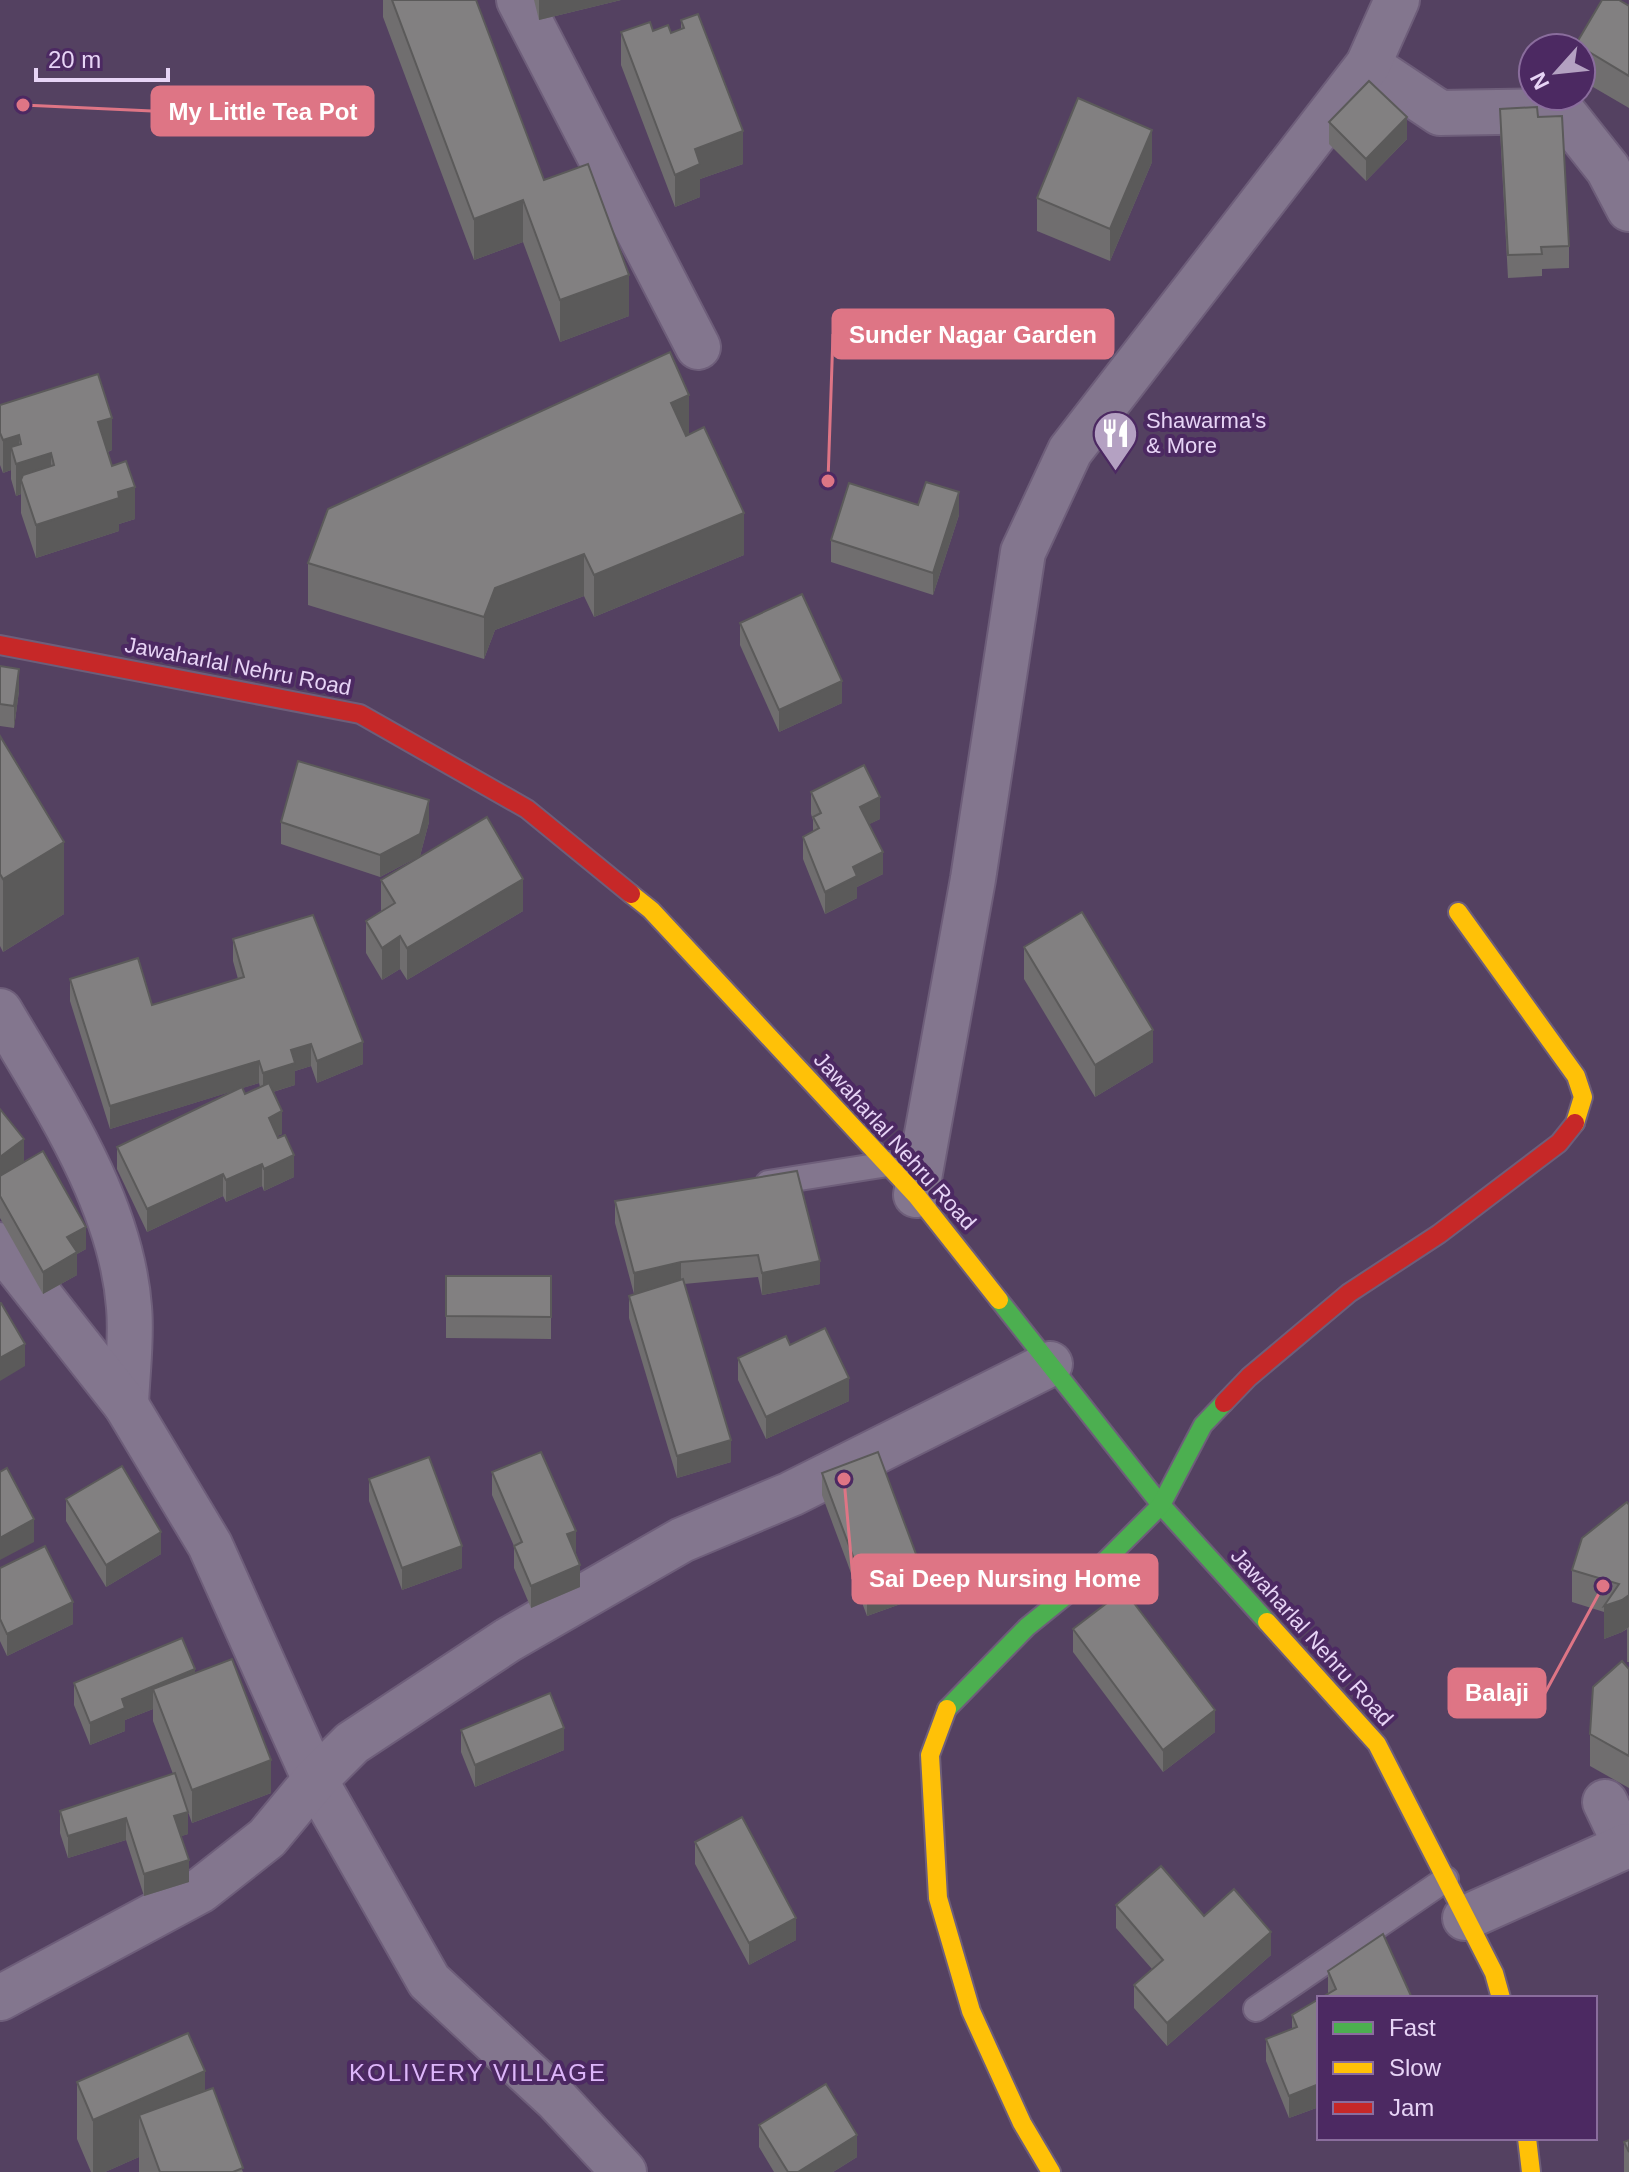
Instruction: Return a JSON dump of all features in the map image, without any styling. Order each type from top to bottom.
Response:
[{"type":"street","points":[[519,0],[698,347]]},
{"type":"street","points":[[902,1179],[973,879],[1023,552],[1070,451],[1368,65],[1397,0]]},
{"type":"street","points":[[1368,65],[1440,113],[1562,111],[1608,169],[1629,209]]},
{"type":"street","name":"Jawaharlal Nehru Road","points":[[0,645],[360,714],[527,809],[651,910],[902,1179],[1161,1505],[1377,1744],[1494,1973],[1500,1996]]},
{"type":"street","points":[[1051,2172],[1022,2123],[971,2011],[938,1898],[930,1755],[945,1711],[1027,1627],[1090,1576],[1161,1505],[1203,1425],[1249,1377],[1349,1293],[1439,1234],[1559,1143],[1576,1122],[1583,1097],[1576,1076],[1458,912]]},
{"type":"street","points":[[0,1011],[87,1159],[114,1238],[129,1306],[126,1405]]},
{"type":"street","points":[[0,1245],[126,1405],[210,1545],[315,1780],[429,1981],[557,2100],[624,2172]]},
{"type":"street","points":[[0,1998],[201,1890],[267,1838],[315,1780],[352,1743],[508,1640],[682,1540],[791,1494],[1050,1364]]},
{"type":"street","points":[[1465,1918],[1628,1846],[1605,1802]]},
{"type":"street","points":[[1527,2140],[1531,2172]]},
{"type":"lane","points":[[751,1186],[902,1179]]},
{"type":"lane","points":[[1256,2009],[1446,1879]]},
{"type":"building","points":[[392,0],[476,0],[544,180],[588,164],[629,275],[560,300],[523,200],[474,219]]},
{"type":"building","points":[[1602,0],[1619,0],[1629,6],[1629,76],[1597,57],[1597,32],[1583,32]]},
{"type":"building","points":[[698,14],[743,131],[695,149],[700,164],[675,175],[621,32],[650,22],[653,31],[668,25],[671,33],[684,28],[681,20]]},
{"type":"building","points":[[1369,81],[1407,117],[1366,159],[1329,122]]},
{"type":"building","points":[[1078,98],[1152,130],[1110,229],[1037,198]]},
{"type":"building","points":[[1500,109],[1538,112],[1538,117],[1562,116],[1569,246],[1541,247],[1542,254],[1508,255]]},
{"type":"building","points":[[670,352],[689,395],[671,403],[686,436],[704,427],[744,513],[594,575],[584,554],[495,588],[484,617],[308,563],[328,509]]},
{"type":"building","points":[[98,374],[112,418],[98,422],[112,466],[126,461],[135,487],[118,492],[119,498],[36,525],[21,480],[23,475],[54,465],[51,453],[16,464],[11,447],[21,444],[19,435],[3,440],[0,405]]},
{"type":"building","points":[[926,482],[959,492],[933,573],[831,540],[849,483],[918,505]]},
{"type":"building","points":[[802,594],[842,681],[779,710],[740,623]]},
{"type":"building","points":[[0,666],[19,669],[14,706],[0,704]]},
{"type":"building","points":[[0,736],[64,842],[3,879],[0,874]]},
{"type":"building","points":[[298,761],[429,800],[420,834],[380,855],[281,822]]},
{"type":"building","points":[[864,765],[880,797],[860,807],[883,852],[853,867],[857,876],[825,892],[803,837],[819,828],[813,817],[821,813],[811,792]]},
{"type":"building","points":[[487,817],[523,879],[407,948],[400,936],[382,948],[366,921],[395,903],[381,880]]},
{"type":"building","points":[[1082,912],[1153,1030],[1095,1065],[1024,947]]},
{"type":"building","points":[[313,915],[363,1042],[317,1061],[311,1044],[291,1050],[295,1063],[263,1073],[259,1061],[110,1106],[70,979],[138,958],[152,1005],[244,977],[233,939]]},
{"type":"building","points":[[269,1083],[282,1111],[269,1118],[278,1138],[285,1135],[294,1155],[264,1169],[262,1164],[226,1180],[223,1174],[147,1209],[117,1147],[242,1087],[245,1094]]},
{"type":"building","points":[[0,1109],[24,1139],[0,1157]]},
{"type":"building","points":[[43,1151],[86,1227],[67,1237],[77,1252],[43,1272],[0,1196],[0,1176]]},
{"type":"building","points":[[797,1171],[820,1261],[762,1273],[758,1255],[681,1262],[634,1273],[615,1201]]},
{"type":"building","points":[[446,1276],[551,1276],[551,1317],[446,1316]]},
{"type":"building","points":[[683,1279],[731,1440],[677,1456],[629,1296]]},
{"type":"building","points":[[0,1303],[25,1344],[0,1358]]},
{"type":"building","points":[[825,1328],[849,1378],[766,1417],[738,1358],[786,1336],[790,1345]]},
{"type":"building","points":[[541,1452],[576,1531],[567,1534],[580,1565],[531,1586],[514,1546],[522,1542],[492,1472]]},
{"type":"building","points":[[878,1452],[923,1573],[867,1594],[822,1473]]},
{"type":"building","points":[[429,1457],[462,1546],[402,1568],[369,1479]]},
{"type":"building","points":[[122,1466],[161,1532],[106,1565],[66,1499]]},
{"type":"building","points":[[7,1468],[34,1519],[0,1538],[0,1472]]},
{"type":"building","points":[[1627,1502],[1629,1595],[1604,1606],[1619,1584],[1572,1570],[1582,1538]]},
{"type":"building","points":[[45,1546],[73,1602],[7,1634],[0,1619],[0,1568]]},
{"type":"building","points":[[1124,1590],[1215,1710],[1163,1750],[1073,1629]]},
{"type":"building","points":[[182,1638],[195,1669],[122,1699],[125,1708],[90,1723],[74,1683]]},
{"type":"building","points":[[232,1659],[271,1760],[192,1790],[153,1689]]},
{"type":"building","points":[[1622,1661],[1629,1669],[1629,1756],[1590,1734],[1593,1687]]},
{"type":"building","points":[[550,1693],[564,1728],[475,1765],[461,1730]]},
{"type":"building","points":[[175,1773],[188,1812],[174,1816],[189,1860],[144,1874],[126,1818],[68,1836],[60,1811]]},
{"type":"building","points":[[742,1817],[796,1918],[749,1943],[695,1842]]},
{"type":"building","points":[[1161,1866],[1204,1916],[1234,1889],[1271,1932],[1167,2023],[1134,1985],[1163,1960],[1116,1905]]},
{"type":"building","points":[[1383,1934],[1411,1996],[1324,1996],[1336,1989],[1328,1971]]},
{"type":"building","points":[[1317,2000],[1317,2085],[1289,2096],[1266,2039],[1297,2027],[1292,2015]]},
{"type":"building","points":[[188,2033],[205,2071],[93,2120],[77,2082]]},
{"type":"building","points":[[826,2084],[857,2135],[798,2172],[788,2172],[759,2125]]},
{"type":"building","points":[[213,2088],[243,2168],[233,2172],[160,2172],[139,2115]]},
{"type":"traffic: fast","points":[[999,1300],[1161,1505],[1267,1622]]},
{"type":"traffic: fast","points":[[947,1709],[1027,1627],[1090,1576],[1161,1505],[1203,1425],[1224,1403]]},
{"type":"traffic: slow","points":[[631,894],[651,910],[916,1195],[999,1300]]},
{"type":"traffic: slow","points":[[1458,912],[1576,1076],[1583,1097],[1575,1123]]},
{"type":"traffic: slow","points":[[1267,1622],[1377,1744],[1494,1973],[1500,1996]]},
{"type":"traffic: slow","points":[[947,1709],[930,1755],[938,1898],[971,2011],[1022,2123],[1051,2172]]},
{"type":"traffic: slow","points":[[1527,2140],[1531,2172]]},
{"type":"traffic: jam","points":[[0,645],[360,714],[527,809],[631,894]]},
{"type":"traffic: jam","points":[[1224,1403],[1249,1377],[1349,1293],[1439,1234],[1559,1143],[1575,1123]]},
{"type":"place","name":"My Little Tea Pot","points":[[23,105]]},
{"type":"place","name":"Shawarma's & More","points":[[1115,472]]},
{"type":"place","name":"Sunder Nagar Garden","points":[[828,481]]},
{"type":"place","name":"Sai Deep Nursing Home","points":[[844,1479]]},
{"type":"place","name":"Balaji","points":[[1603,1586]]},
{"type":"district","name":"KOLIVERY VILLAGE","points":[[478,2072]]}]
